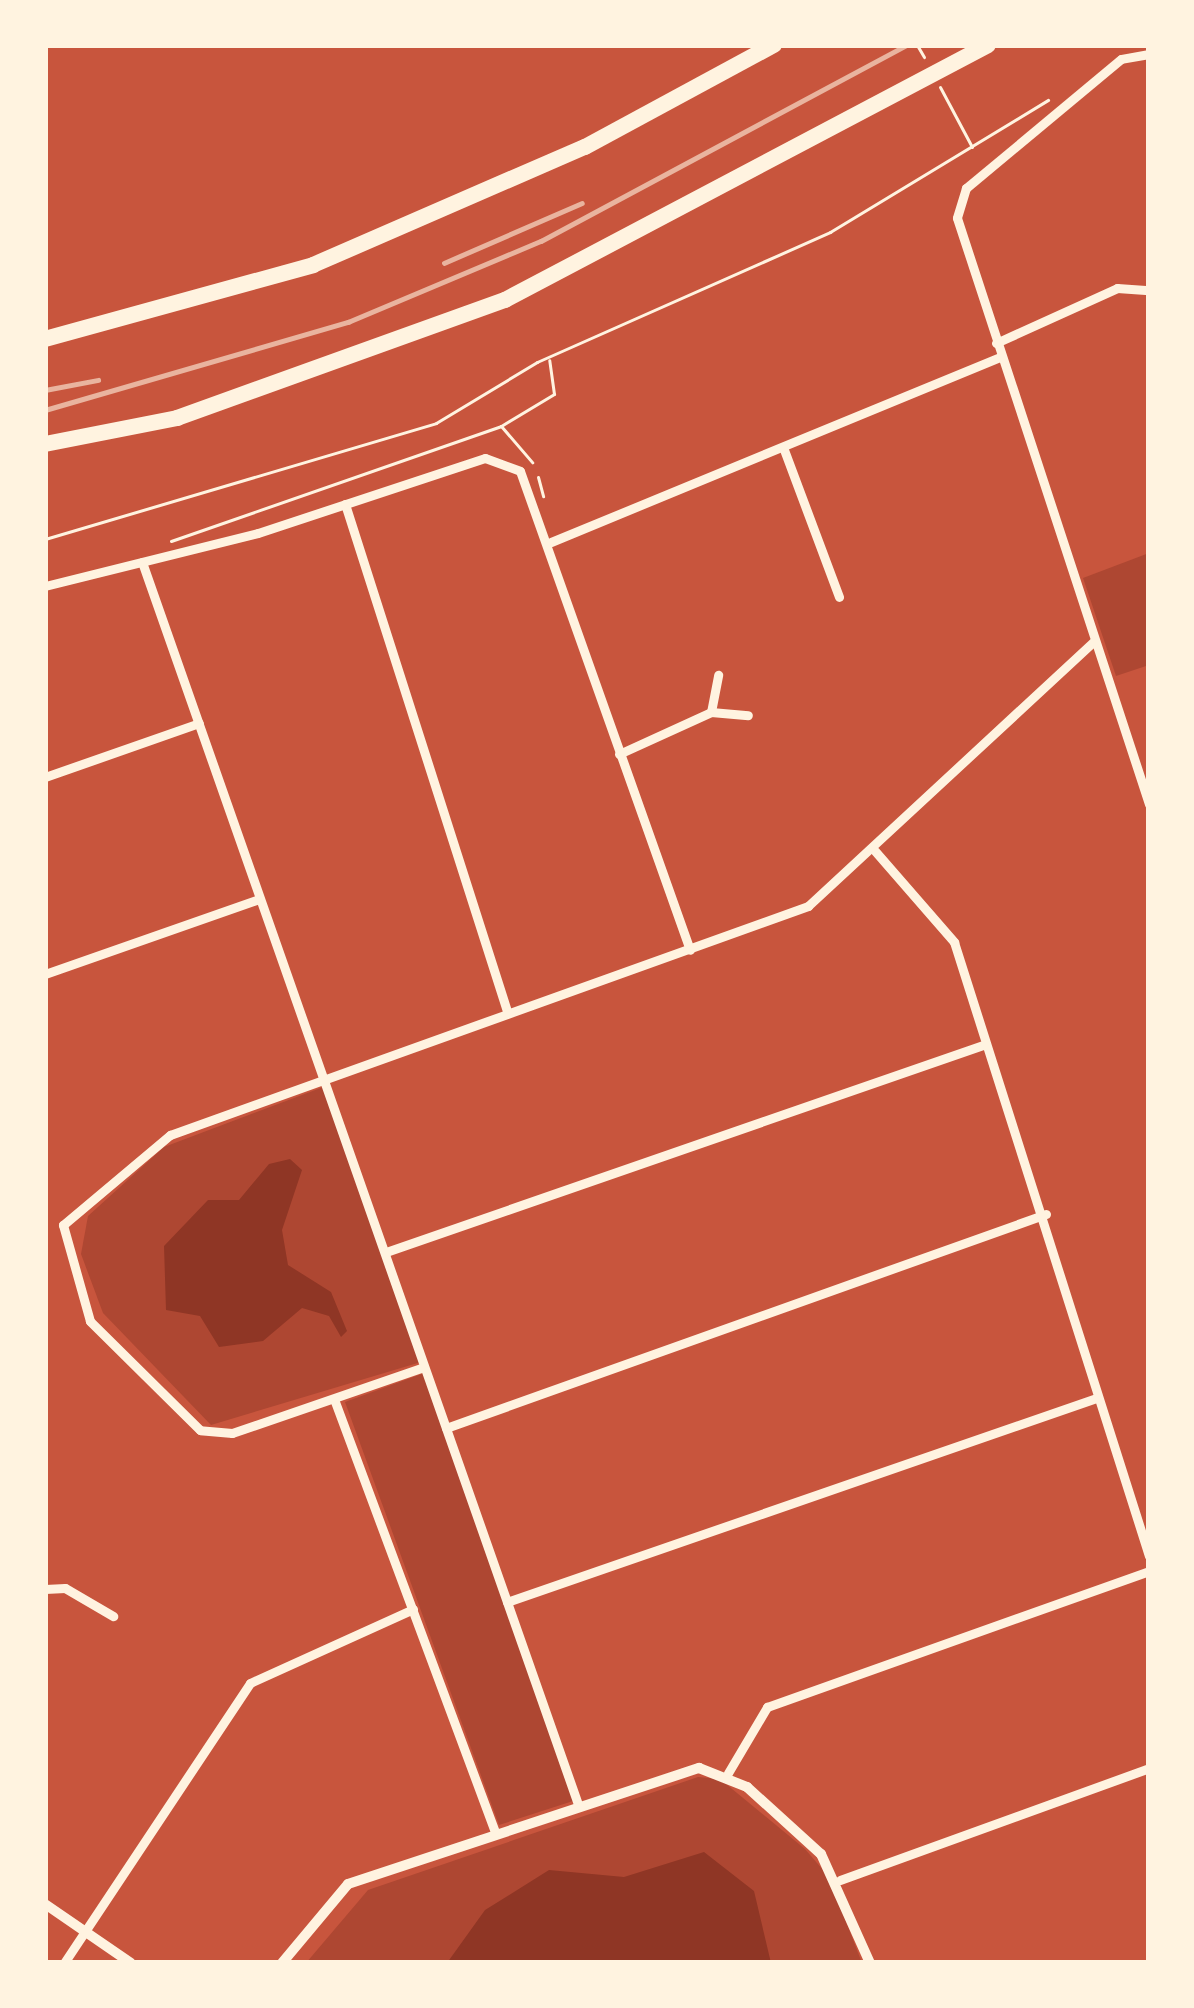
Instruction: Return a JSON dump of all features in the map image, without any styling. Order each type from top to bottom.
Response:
[{"type":"highway","points":[[45,339],[313,265],[585,147],[774,45]]},
{"type":"highway","points":[[45,444],[177,418],[506,300],[988,45]]},
{"type":"street","points":[[1149,53],[1121,59],[966,188],[959,236],[1149,804]]},
{"type":"street","points":[[995,344],[1117,288],[1149,290]]},
{"type":"street","points":[[551,542],[1000,357]]},
{"type":"street","points":[[783,447],[839,597]]},
{"type":"street","points":[[45,586],[172,555],[485,458],[520,471],[551,542],[619,754],[690,950]]},
{"type":"street","points":[[346,504],[507,1011]]},
{"type":"street","points":[[142,562],[578,1804]]},
{"type":"street","points":[[63,1226],[140,1151],[324,1077],[808,906],[875,851],[1094,640]]},
{"type":"street","points":[[711,712],[718,674]]},
{"type":"street","points":[[619,754],[711,712],[748,715]]},
{"type":"street","points":[[45,777],[199,723]]},
{"type":"street","points":[[875,851],[954,942],[1046,1214],[1096,1398],[1149,1556]]},
{"type":"street","points":[[45,974],[260,899]]},
{"type":"street","points":[[386,1252],[986,1044]]},
{"type":"street","points":[[446,1428],[1046,1214]]},
{"type":"street","points":[[45,1222],[63,1226]]},
{"type":"street","points":[[63,1226],[90,1321],[200,1430],[232,1433],[424,1367]]},
{"type":"street","points":[[507,1602],[1096,1398]]},
{"type":"street","points":[[334,1399],[495,1831]]},
{"type":"street","points":[[728,1773],[767,1707],[1149,1571]]},
{"type":"street","points":[[45,1589],[65,1588],[113,1616]]},
{"type":"street","points":[[64,1963],[250,1683],[413,1609]]},
{"type":"street","points":[[282,1963],[348,1884],[495,1831],[699,1768],[728,1773],[840,1880],[870,1963]]},
{"type":"street","points":[[840,1880],[1149,1768]]},
{"type":"street","points":[[45,1904],[130,1963]]},
{"type":"path","points":[[917,45],[973,149]]},
{"type":"path","points":[[45,539],[418,430],[548,358],[830,232],[1054,96]]},
{"type":"path","points":[[172,555],[170,538],[501,425],[554,394],[548,358]]},
{"type":"shaded area","points":[[1149,553],[1149,665],[1116,676],[1083,578]]},
{"type":"shaded area","points":[[326,1086],[421,1362],[211,1425],[103,1313],[81,1254],[88,1216],[164,1147]]},
{"type":"shaded area","points":[[290,1159],[302,1170],[282,1230],[288,1265],[331,1292],[347,1331],[341,1337],[329,1316],[302,1308],[263,1341],[219,1347],[200,1316],[166,1310],[164,1246],[208,1200],[239,1200],[269,1164]]},
{"type":"shaded area","points":[[427,1372],[573,1801],[499,1825],[345,1402]]},
{"type":"shaded area","points":[[698,1777],[720,1779],[805,1849],[829,1877],[862,1963],[306,1963],[368,1890]]},
{"type":"shaded area","points":[[704,1852],[754,1891],[771,1963],[447,1963],[485,1910],[549,1870],[624,1877]]},
{"type":"railway","points":[[45,410],[348,322],[541,241],[906,45]]},
{"type":"railway","points":[[444,263],[582,203]]},
{"type":"railway","points":[[45,390],[98,380]]}]
